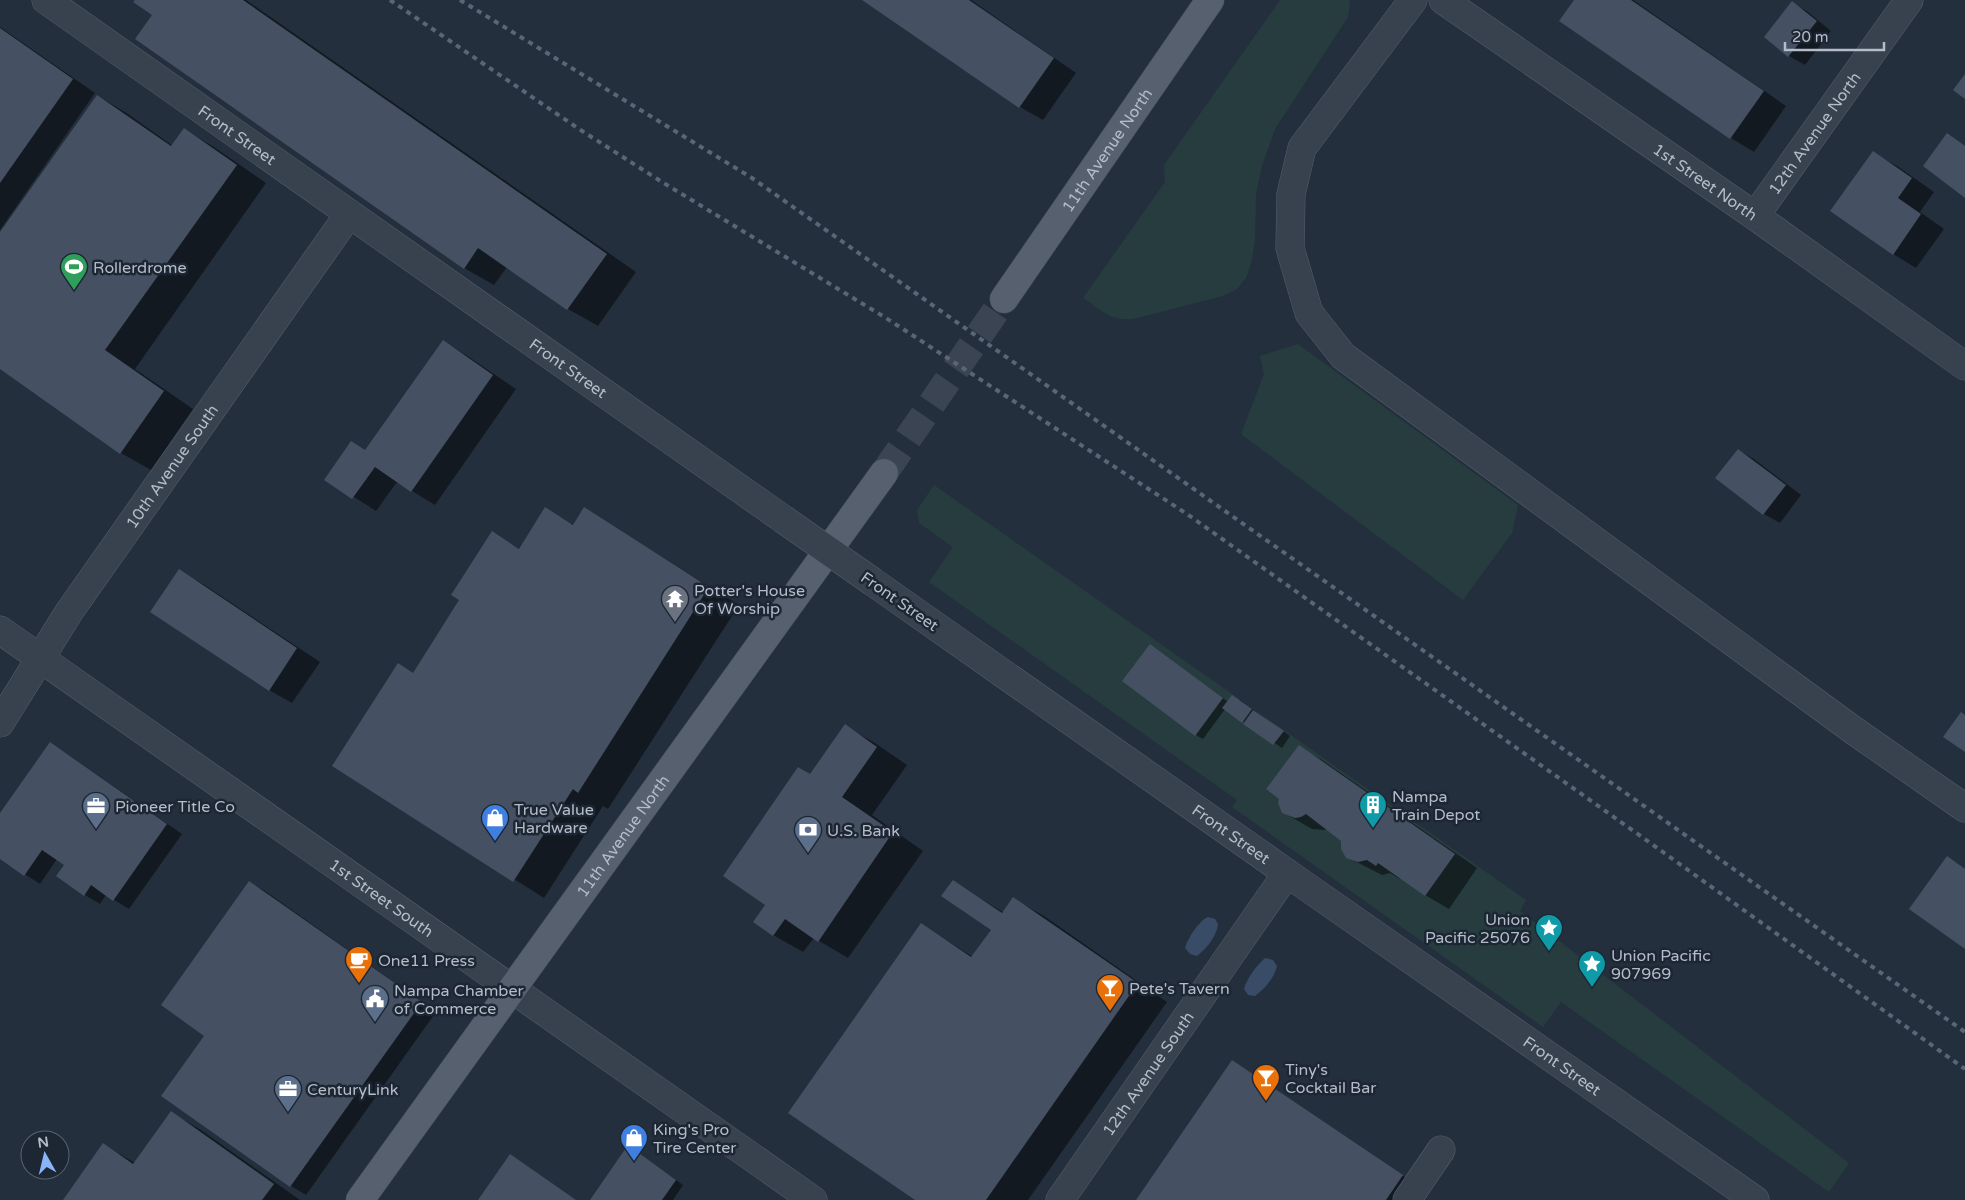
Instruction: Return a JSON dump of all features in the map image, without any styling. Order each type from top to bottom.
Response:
[{"type":"main road","name":"11th Avenue North","points":[[1004,299],[1210,0]]},
{"type":"main road","name":"11th Avenue North","points":[[360,1200],[884,473]]},
{"type":"street","name":"Front Street","points":[[46,0],[1287,873],[1756,1200]]},
{"type":"street","points":[[1413,0],[1302,148],[1291,194],[1290,248],[1309,313],[1343,356],[1853,730],[1965,808]]},
{"type":"street","name":"1st Street North","points":[[1443,0],[1755,216],[1965,366]]},
{"type":"street","name":"12th Avenue North","points":[[1755,216],[1909,0]]},
{"type":"street","name":"10th Avenue South","points":[[0,723],[74,604],[349,214]]},
{"type":"street","name":"1st Street South","points":[[0,630],[813,1200]]},
{"type":"street","name":"12th Avenue South","points":[[1060,1200],[1287,873]]},
{"type":"street","points":[[1407,1200],[1441,1150]]},
{"type":"green space","points":[[1280,0],[1349,0],[1350,5],[1348,17],[1275,129],[1262,166],[1256,194],[1255,241],[1251,264],[1246,278],[1237,289],[1223,296],[1133,319],[1118,318],[1106,314],[1083,298],[1165,182],[1164,165]]},
{"type":"green space","points":[[1298,344],[1518,505],[1512,533],[1463,600],[1241,434],[1264,374],[1260,356]]},
{"type":"green space","points":[[934,485],[1526,900],[1520,911],[1849,1163],[1829,1192],[1561,1002],[1543,1027],[1232,807],[1237,800],[929,582],[953,547],[919,523],[917,510]]},
{"type":"water","points":[[1208,917],[1215,919],[1218,924],[1216,933],[1197,956],[1190,954],[1185,948],[1188,940],[1197,926]]},
{"type":"water","points":[[1265,958],[1273,960],[1277,966],[1274,975],[1266,987],[1259,993],[1255,996],[1248,995],[1244,989],[1247,981],[1255,968]]},
{"type":"building","points":[[135,0],[243,0],[607,254],[567,310],[478,248],[464,269],[135,39],[152,15],[133,2]]},
{"type":"building","points":[[862,0],[969,0],[1054,58],[1019,108]]},
{"type":"building","points":[[1574,0],[1631,0],[1764,91],[1730,139],[1559,21]]},
{"type":"building","points":[[1792,1],[1817,21],[1788,57],[1764,37]]},
{"type":"building","points":[[0,28],[73,79],[0,183]]},
{"type":"building","points":[[1965,74],[1965,99],[1953,90]]},
{"type":"building","name":"Rollerdrome","points":[[97,95],[171,146],[184,128],[237,165],[105,350],[164,391],[120,454],[0,369],[0,232]]},
{"type":"building","points":[[1947,133],[1965,146],[1965,198],[1923,166]]},
{"type":"building","points":[[1873,151],[1912,178],[1898,198],[1921,214],[1893,255],[1830,211]]},
{"type":"building","points":[[443,340],[493,375],[411,492],[375,467],[352,499],[324,480],[351,441],[365,450]]},
{"type":"building","points":[[1738,449],[1786,485],[1763,515],[1715,478]]},
{"type":"building","points":[[545,507],[573,525],[584,507],[709,587],[578,793],[573,789],[513,882],[332,766],[398,663],[413,673],[459,600],[451,595],[492,531],[519,549]]},
{"type":"building","points":[[179,569],[297,648],[269,691],[150,612]]},
{"type":"building","points":[[1150,644],[1223,698],[1195,736],[1122,681]]},
{"type":"building","points":[[1232,695],[1252,709],[1242,723],[1222,708]]},
{"type":"building","points":[[1253,710],[1284,731],[1273,745],[1243,724]]},
{"type":"building","points":[[1961,712],[1965,715],[1965,752],[1943,737]]},
{"type":"building","name":"U.S. Bank","points":[[845,724],[877,747],[842,797],[893,832],[818,942],[785,919],[773,936],[753,922],[765,905],[723,876],[798,767],[810,774]]},
{"type":"building","points":[[50,742],[167,824],[113,901],[91,885],[84,896],[56,876],[64,865],[42,850],[24,876],[0,859],[0,813]]},
{"type":"building","name":"Nampa Train Depot","points":[[1299,745],[1455,854],[1425,896],[1378,863],[1376,866],[1367,860],[1358,862],[1346,858],[1341,849],[1341,841],[1306,814],[1295,818],[1282,813],[1278,803],[1279,799],[1266,789]]},
{"type":"building","points":[[1947,856],[1965,869],[1965,949],[1909,909]]},
{"type":"building","points":[[953,880],[1002,913],[1013,897],[1138,983],[986,1200],[915,1200],[788,1113],[921,923],[971,957],[991,930],[941,896]]},
{"type":"building","points":[[249,881],[422,1002],[290,1187],[161,1096],[204,1036],[161,1005]]},
{"type":"building","points":[[1232,1060],[1403,1175],[1386,1200],[1136,1200]]},
{"type":"building","points":[[171,1111],[274,1184],[262,1200],[63,1200],[103,1143],[133,1164]]},
{"type":"building","name":"King's Pro Tire Center","points":[[628,1145],[676,1180],[662,1200],[590,1200]]},
{"type":"building","points":[[510,1154],[576,1200],[478,1200]]},
{"type":"tunnel","points":[[884,473],[1004,299]]},
{"type":"railway","points":[[390,0],[579,129],[662,182],[886,318],[1187,514],[1965,1069]]},
{"type":"railway","points":[[460,0],[752,178],[1965,1032]]},
{"type":"place","name":"Rollerdrome","points":[[74,291]]},
{"type":"place","name":"Potter's House Of Worship","points":[[675,623]]},
{"type":"place","name":"Nampa Train Depot","points":[[1373,829]]},
{"type":"place","name":"Pioneer Title Co","points":[[96,830]]},
{"type":"place","name":"True Value Hardware","points":[[495,842]]},
{"type":"place","name":"U.S. Bank","points":[[808,854]]},
{"type":"place","name":"Union Pacific 25076","points":[[1549,952]]},
{"type":"place","name":"One11 Press","points":[[359,984]]},
{"type":"place","name":"Union Pacific 907969","points":[[1592,988]]},
{"type":"place","name":"Pete's Tavern","points":[[1110,1012]]},
{"type":"place","name":"Nampa Chamber of Commerce","points":[[375,1023]]},
{"type":"place","name":"Tiny's Cocktail Bar","points":[[1266,1102]]},
{"type":"place","name":"CenturyLink","points":[[288,1113]]},
{"type":"place","name":"King's Pro Tire Center","points":[[634,1162]]}]
